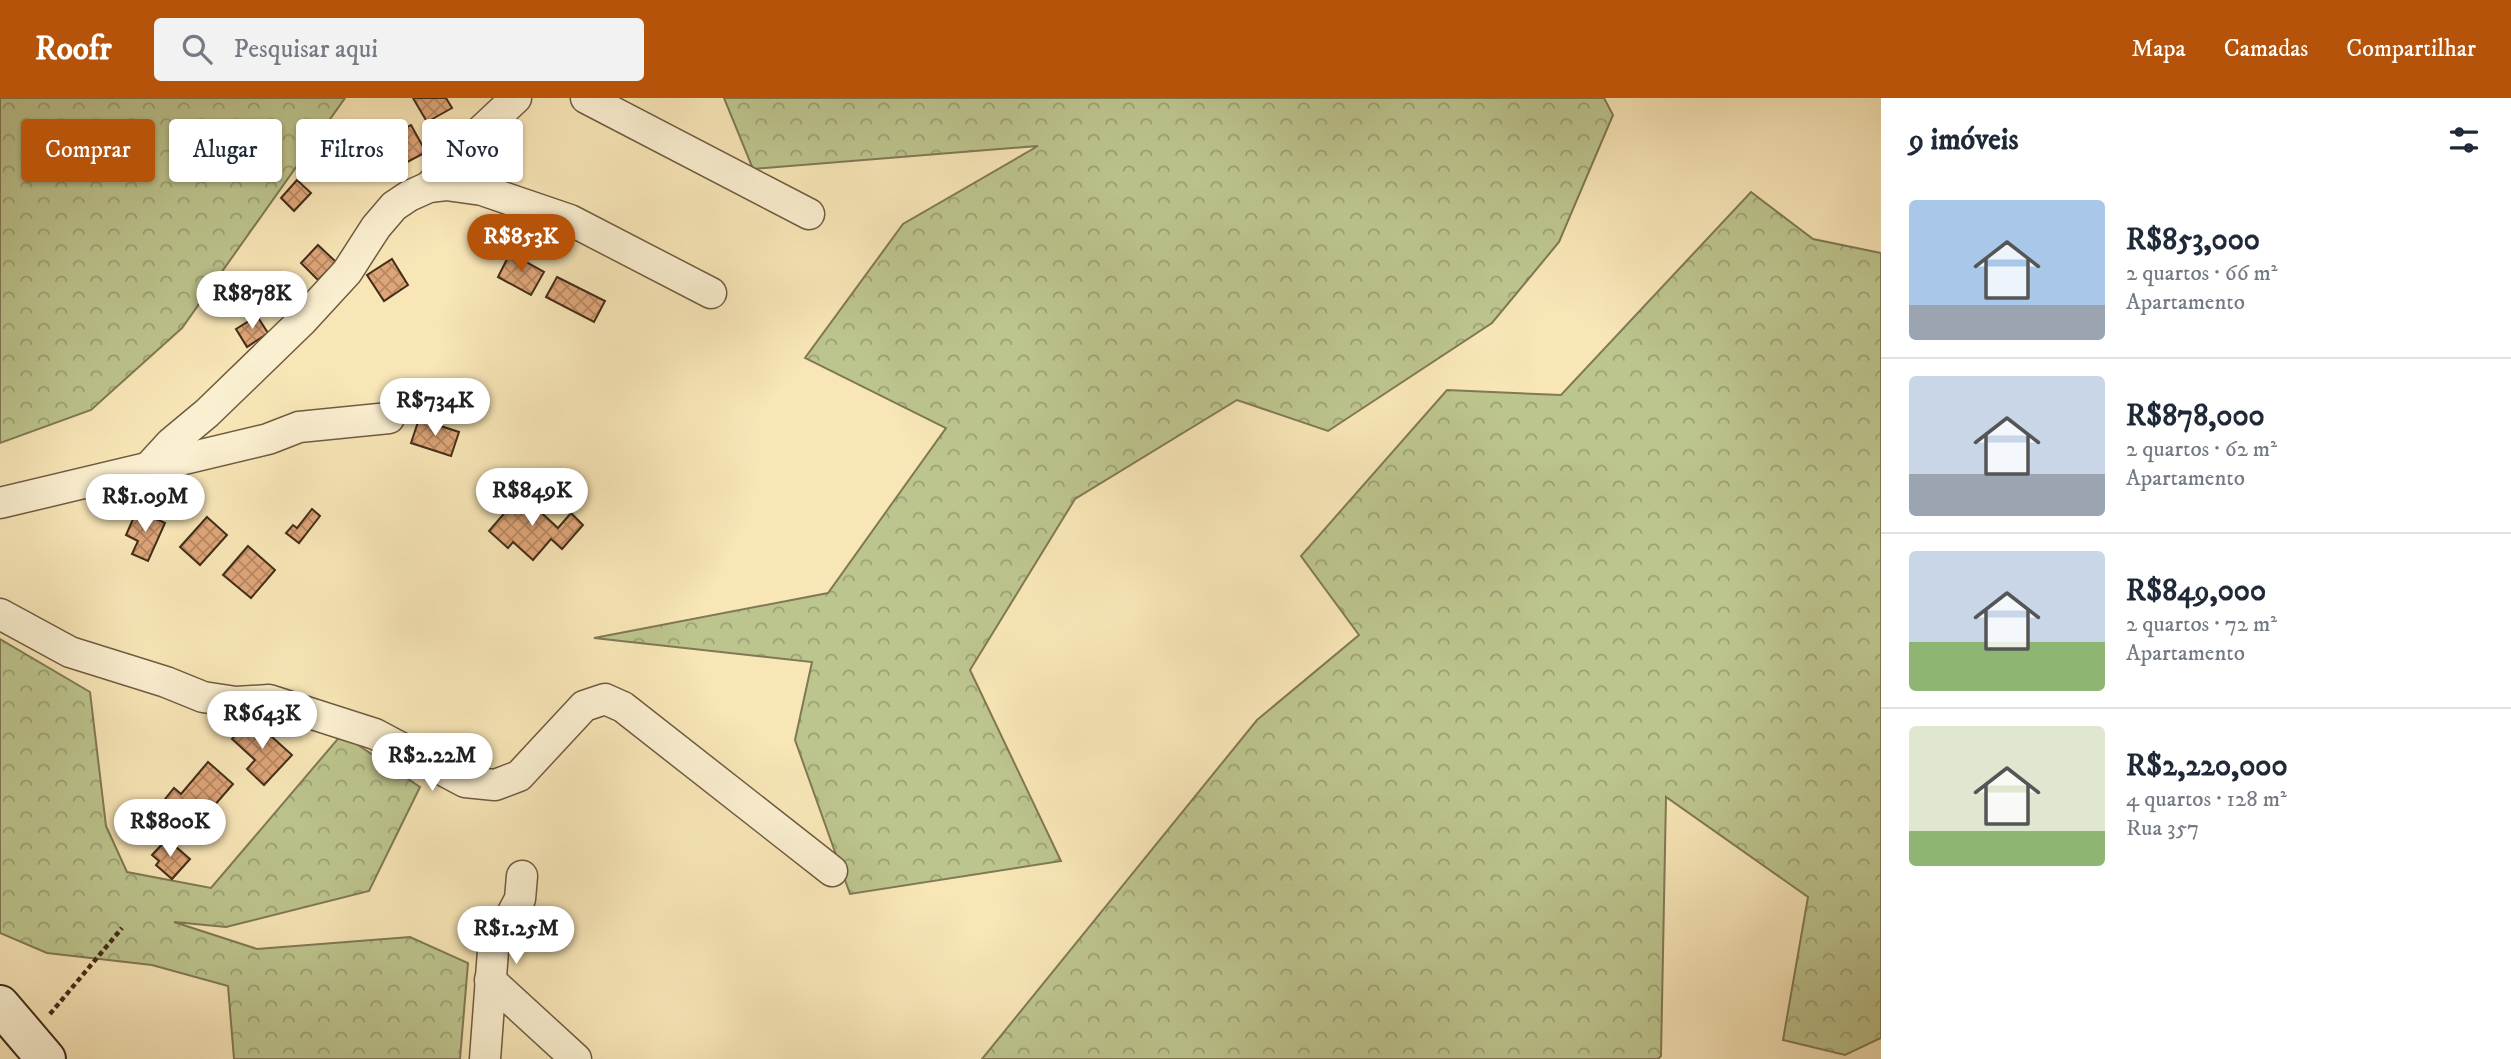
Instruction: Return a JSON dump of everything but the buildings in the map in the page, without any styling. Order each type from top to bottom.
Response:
[{"type":"main road","points":[[0,1005],[38,1049]]},
{"type":"street","points":[[429,187],[516,98]]},
{"type":"street","points":[[586,98],[809,214]]},
{"type":"street","points":[[149,467],[171,443],[207,413],[301,322],[347,272],[376,227],[394,206],[409,195],[429,187],[446,185],[482,190],[570,220],[711,293]]},
{"type":"street","points":[[0,503],[268,439],[299,427],[389,418]]},
{"type":"street","points":[[0,614],[70,652],[166,682],[203,697],[236,702],[269,700],[375,734],[465,782],[495,785],[519,775],[584,706],[605,699],[623,707],[832,871]]},
{"type":"street","points":[[485,1059],[494,937],[520,899],[522,876]]},
{"type":"street","points":[[490,980],[576,1059]]},
{"type":"path","points":[[38,1049],[122,928]]},
{"type":"green space","points":[[0,98],[345,98],[330,119],[296,119],[296,167],[182,328],[91,410],[0,443]]},
{"type":"green space","points":[[724,98],[1604,98],[1613,115],[1559,242],[1492,323],[1328,431],[1237,400],[1075,499],[970,670],[1061,861],[850,894],[795,740],[812,662],[594,638],[828,593],[946,428],[805,358],[903,224],[1038,146],[753,169]]},
{"type":"green space","points":[[1751,192],[1813,239],[1881,253],[1881,1038],[1845,1055],[1783,1040],[1808,897],[1666,797],[1661,1056],[1658,1059],[982,1059],[1257,720],[1359,635],[1301,556],[1447,390],[1561,395]]},
{"type":"green space","points":[[0,639],[90,692],[106,826],[127,872],[211,888],[342,734],[420,787],[369,891],[226,927],[174,922],[257,949],[410,937],[468,963],[460,1059],[234,1059],[228,986],[152,965],[47,953],[0,933]]}]
